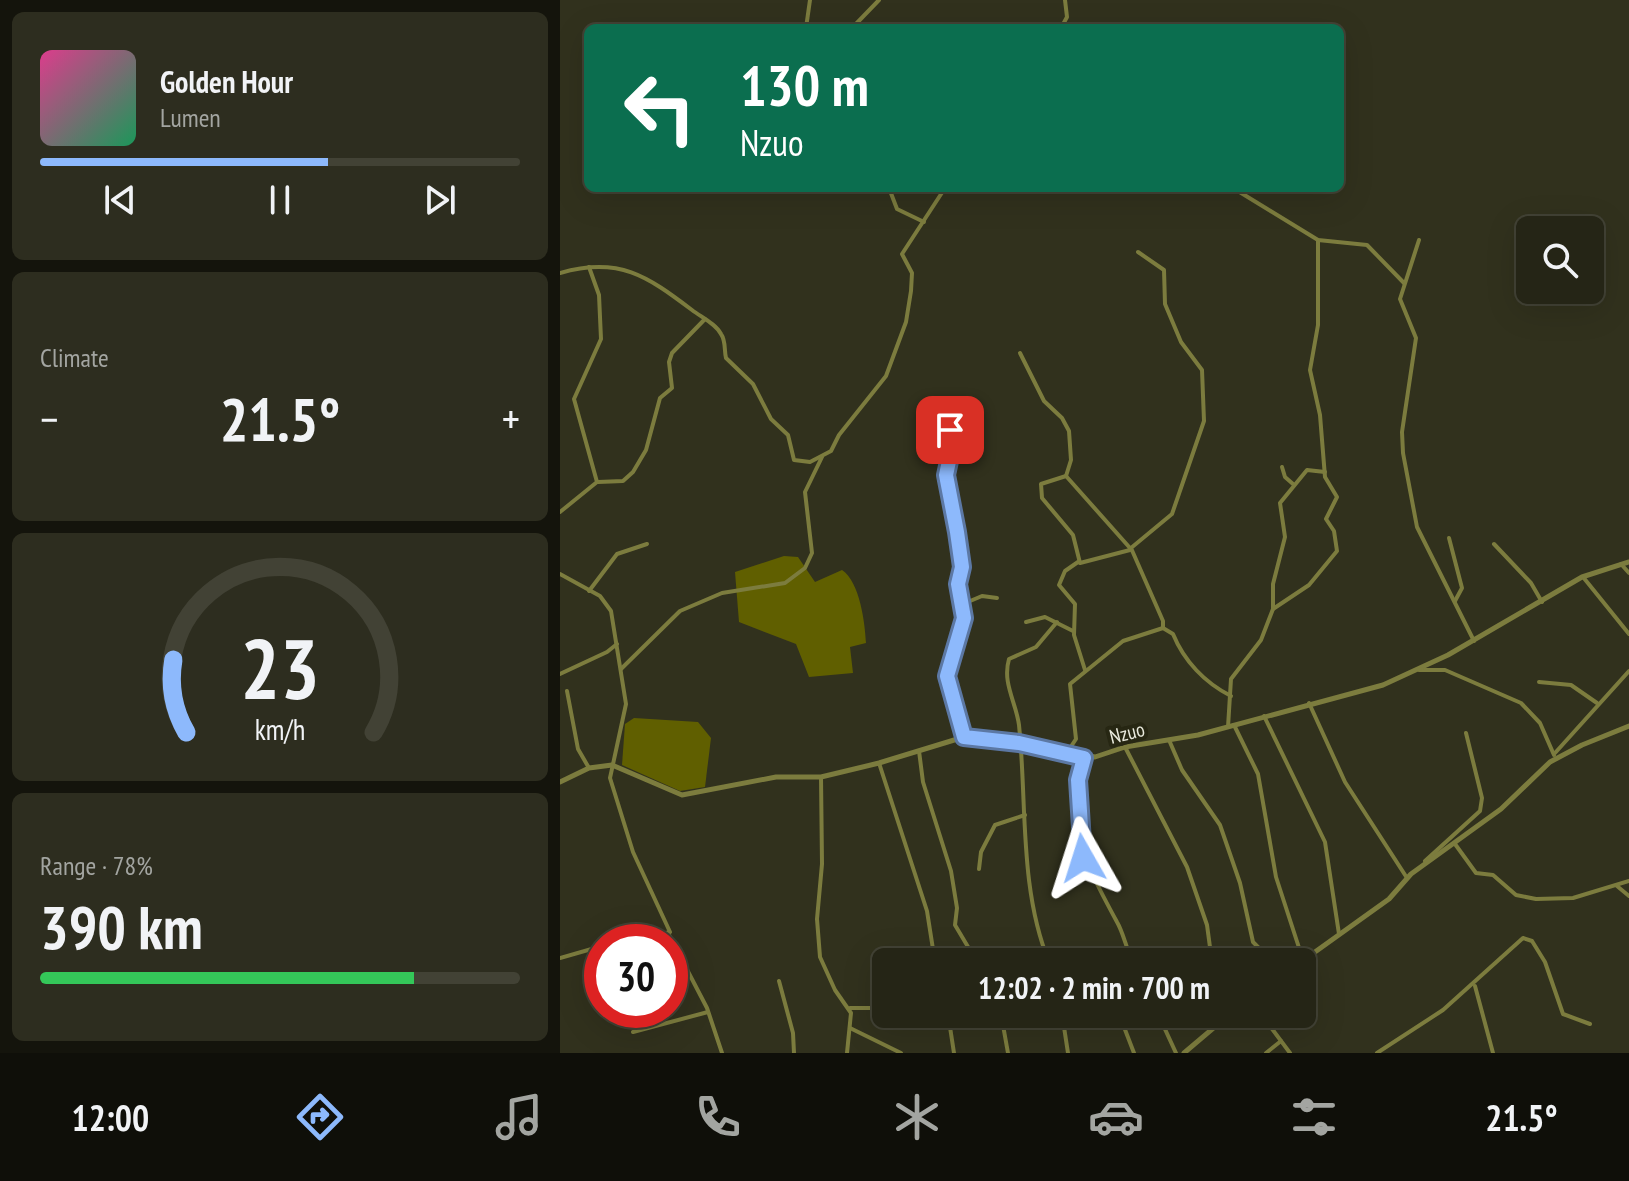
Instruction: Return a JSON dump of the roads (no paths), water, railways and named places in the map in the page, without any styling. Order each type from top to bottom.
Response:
[{"type":"street","points":[[807,24],[810,0]]},
{"type":"street","points":[[856,24],[879,0]]},
{"type":"street","points":[[1063,24],[1067,17],[1065,0]]},
{"type":"street","points":[[891,192],[897,209],[924,222]]},
{"type":"street","points":[[560,273],[589,267],[620,268],[645,275],[705,319],[721,334],[726,358],[753,384],[771,419],[791,439],[794,460],[810,462],[836,445],[854,415],[870,400],[898,350],[906,322],[912,273],[902,254],[943,192]]},
{"type":"street","points":[[1240,192],[1318,240],[1367,245],[1404,283]]},
{"type":"street","points":[[1273,609],[1296,597],[1337,551],[1334,531],[1326,519],[1337,497],[1325,472],[1320,415],[1310,370],[1318,325],[1318,240]]},
{"type":"street","points":[[1419,240],[1404,283],[1402,308],[1413,328],[1416,347],[1402,432],[1403,453],[1417,527],[1474,641]]},
{"type":"street","points":[[1085,670],[1073,631],[1075,604],[1059,585],[1065,571],[1079,562],[1130,549],[1172,514],[1204,421],[1202,370],[1181,342],[1165,304],[1164,270],[1138,252]]},
{"type":"street","points":[[589,267],[599,295],[601,339],[574,399],[597,482]]},
{"type":"street","points":[[560,512],[597,482],[623,481],[633,472],[646,450],[660,398],[672,388],[669,362],[672,353],[705,319]]},
{"type":"street","points":[[1020,353],[1044,401],[1062,418],[1069,431],[1071,460],[1066,476]]},
{"type":"street","points":[[964,737],[947,676],[962,629],[963,604],[958,584],[962,567],[946,475],[955,415],[972,406]]},
{"type":"street","points":[[621,669],[680,611],[722,593],[785,583],[805,568],[812,553],[805,492],[822,457]]},
{"type":"street","points":[[1282,467],[1285,477],[1293,484]]},
{"type":"street","points":[[1298,948],[1276,877],[1258,774],[1231,726],[1231,679],[1261,640],[1273,609],[1271,596],[1285,537],[1278,508],[1293,484],[1307,470],[1325,472]]},
{"type":"street","points":[[1066,476],[1130,549],[1163,621],[1163,628]]},
{"type":"street","points":[[1066,476],[1042,482],[1040,492],[1071,531],[1079,562]]},
{"type":"street","points":[[1449,538],[1462,588],[1455,601]]},
{"type":"street","points":[[589,591],[617,554],[647,544]]},
{"type":"street","points":[[1494,544],[1531,583],[1542,602]]},
{"type":"street","name":"Nzuo","points":[[1084,758],[1231,726],[1383,685],[1474,641],[1582,577],[1629,562]]},
{"type":"street","points":[[1621,564],[1629,573]]},
{"type":"street","points":[[560,574],[607,602],[626,704],[610,778],[622,822],[664,924]]},
{"type":"street","points":[[1582,577],[1629,634]]},
{"type":"street","points":[[963,604],[982,596],[997,598]]},
{"type":"street","points":[[1026,622],[1045,617],[1073,631]]},
{"type":"street","points":[[1045,948],[1035,917],[1018,718],[1008,687],[1008,663],[1014,656],[1036,647],[1057,622]]},
{"type":"street","points":[[1067,753],[1076,739],[1068,689],[1085,670],[1123,641],[1163,628],[1173,634],[1202,677],[1231,696]]},
{"type":"street","points":[[560,674],[607,652],[617,644]]},
{"type":"street","points":[[1419,670],[1445,670],[1521,703],[1540,723],[1554,755]]},
{"type":"street","points":[[1316,951],[1389,899],[1407,878],[1501,809],[1550,762],[1597,703],[1629,671]]},
{"type":"street","points":[[1539,682],[1571,685],[1597,703]]},
{"type":"street","points":[[567,691],[579,753],[589,768]]},
{"type":"street","points":[[1309,703],[1345,782],[1407,878]]},
{"type":"street","points":[[1264,716],[1325,842],[1339,934]]},
{"type":"street","points":[[1550,762],[1629,726]]},
{"type":"street","points":[[1422,867],[1480,811],[1481,792],[1471,763],[1466,733]]},
{"type":"street","points":[[560,782],[589,768],[612,765],[682,795],[776,777],[821,777],[964,737],[1019,743],[1067,753],[1084,758],[1078,780],[1083,858],[1119,924],[1128,948]]},
{"type":"street","points":[[1169,740],[1179,765],[1220,825],[1240,883],[1253,942],[1259,948]]},
{"type":"street","points":[[1125,747],[1187,867],[1207,925],[1210,948]]},
{"type":"street","points":[[919,751],[923,782],[951,871],[957,908],[955,925],[969,948]]},
{"type":"street","points":[[879,763],[927,911],[933,948]]},
{"type":"street","points":[[821,777],[820,957],[835,990],[850,1008],[847,1053]]},
{"type":"street","points":[[979,869],[981,852],[995,825],[1025,815]]},
{"type":"street","points":[[1455,844],[1476,873],[1493,875],[1516,895],[1559,899],[1629,881]]},
{"type":"street","points":[[1617,886],[1629,896]]},
{"type":"street","points":[[1377,1053],[1443,1010],[1475,985],[1518,941],[1528,938],[1545,962],[1558,1007],[1567,1017],[1590,1024]]},
{"type":"street","points":[[560,958],[584,951]]},
{"type":"street","points":[[688,972],[708,1012],[722,1053]]},
{"type":"street","points":[[779,981],[793,1033],[794,1053]]},
{"type":"street","points":[[1475,985],[1493,1053]]},
{"type":"street","points":[[850,1008],[872,1008]]},
{"type":"street","points":[[688,1017],[708,1012]]},
{"type":"street","points":[[633,1032],[646,1028]]},
{"type":"street","points":[[850,1028],[901,1053]]},
{"type":"street","points":[[950,1028],[954,1053]]},
{"type":"street","points":[[1004,1028],[1008,1053]]},
{"type":"street","points":[[1064,1028],[1068,1053]]},
{"type":"street","points":[[1124,1028],[1134,1053]]},
{"type":"street","points":[[1164,1028],[1176,1053]]},
{"type":"street","points":[[1184,1053],[1213,1028]]},
{"type":"street","points":[[1271,1028],[1290,1053]]},
{"type":"street","points":[[1266,1053],[1281,1041]]}]
